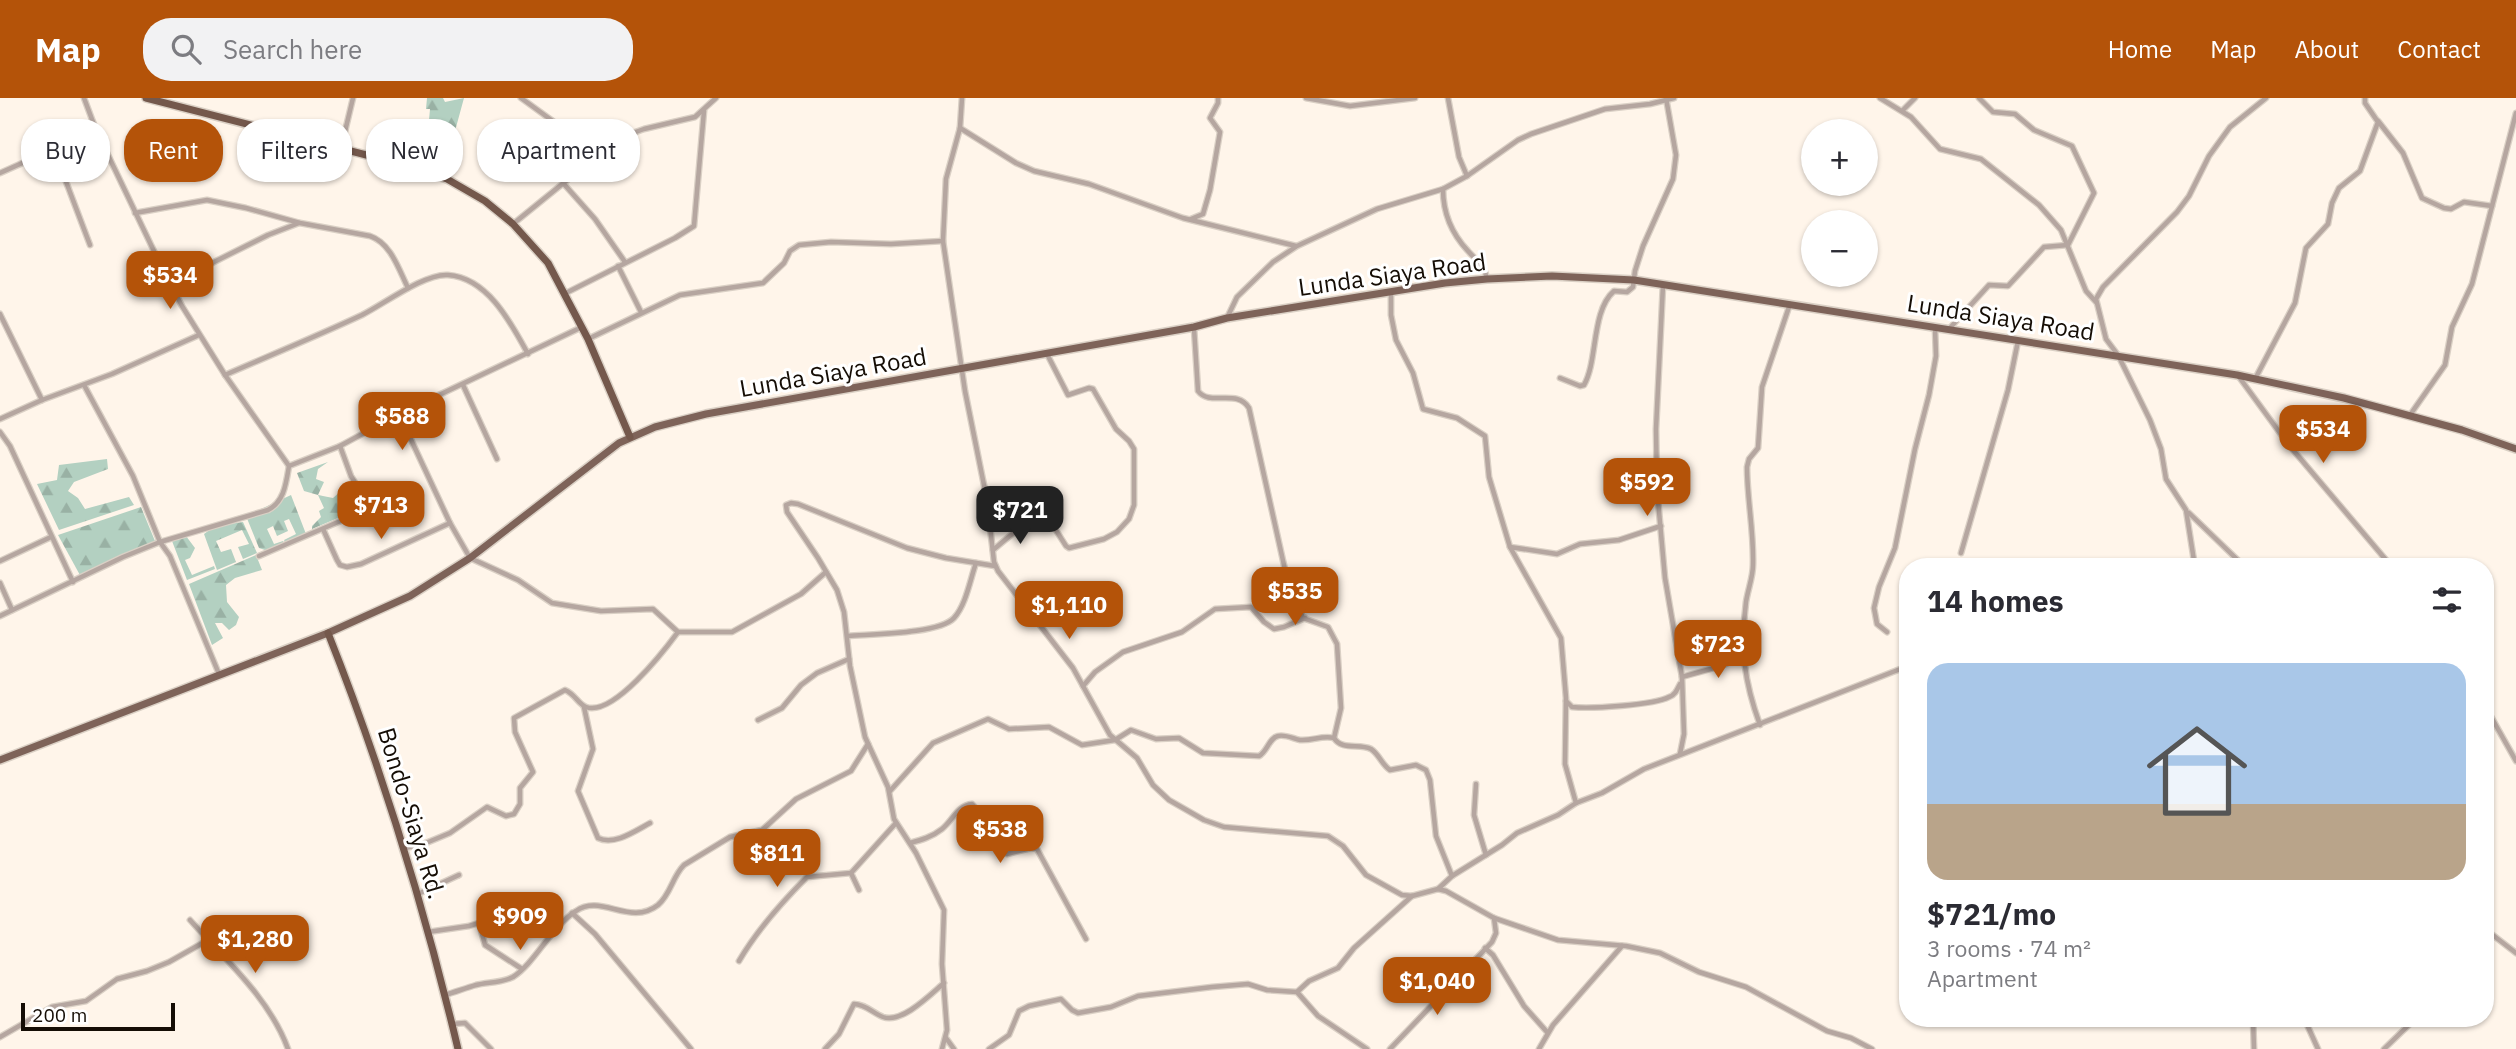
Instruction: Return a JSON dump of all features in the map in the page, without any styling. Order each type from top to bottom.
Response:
[{"type":"highway","points":[[146,98],[237,120]]},
{"type":"highway","points":[[352,151],[401,163],[447,179],[485,201],[513,224],[541,253],[566,293],[630,437]]},
{"type":"highway","name":"Bondo-Siaya Rd.","points":[[328,633],[370,740],[405,848],[458,1049]]},
{"type":"main road","name":"Lunda Siaya Road","points":[[0,760],[328,633],[410,596],[470,558],[589,464],[630,437],[692,417],[1194,327],[1227,318],[1391,291],[1487,279],[1552,276],[1634,280],[2118,355],[2237,375],[2344,398],[2462,430],[2516,449]]},
{"type":"street","points":[[84,98],[92,119]]},
{"type":"street","points":[[349,119],[354,98]]},
{"type":"street","points":[[521,98],[550,119]]},
{"type":"street","points":[[640,130],[685,120],[704,111],[716,98]]},
{"type":"street","points":[[962,98],[960,128],[947,172],[943,241],[961,369],[987,504],[995,566],[1059,648],[1115,740],[1137,758],[1162,795],[1204,820],[1237,830],[1328,836],[1343,846],[1371,879],[1397,893],[1412,896],[1438,889],[1449,892]]},
{"type":"street","points":[[1183,218],[1198,218],[1206,206],[1220,132],[1210,118],[1219,98]]},
{"type":"street","points":[[1306,98],[1374,104],[1415,98]]},
{"type":"street","points":[[1448,98],[1459,157],[1467,176]]},
{"type":"street","points":[[1227,318],[1237,297],[1273,262],[1297,246],[1377,209],[1443,189],[1467,176],[1506,147],[1531,134],[1605,109],[1674,98]]},
{"type":"street","points":[[1880,98],[1903,110],[1940,149],[1981,159],[2053,219],[2068,245],[2086,291],[2096,303]]},
{"type":"street","points":[[1903,110],[1915,98]]},
{"type":"street","points":[[1979,98],[1993,112],[2015,114],[2034,130],[2073,148],[2094,193],[2068,245]]},
{"type":"street","points":[[2233,558],[2186,510],[2166,479],[2161,449],[2150,419],[2104,332],[2096,303],[2103,286],[2183,204],[2209,156],[2230,127],[2266,98]]},
{"type":"street","points":[[2365,98],[2366,105],[2403,153],[2423,198],[2451,209],[2464,202],[2492,206]]},
{"type":"street","points":[[1560,377],[1580,386],[1587,382],[1594,339],[1608,297],[1614,291],[1629,291],[1633,287],[1634,271],[1673,179],[1676,155],[1666,99]]},
{"type":"street","points":[[566,293],[694,226],[704,111]]},
{"type":"street","points":[[2409,416],[2445,365],[2452,327],[2472,284],[2516,113]]},
{"type":"street","points":[[2255,379],[2293,308],[2306,248],[2328,224],[2332,203],[2339,188],[2360,171],[2378,121]]},
{"type":"street","points":[[960,128],[1016,163],[1034,171],[1088,184],[1183,218],[1297,246]]},
{"type":"street","points":[[0,616],[160,542],[276,506],[283,494],[289,466],[199,335],[170,284],[110,160]]},
{"type":"street","points":[[0,173],[21,164]]},
{"type":"street","points":[[66,182],[90,245]]},
{"type":"street","points":[[513,224],[563,183],[595,219],[625,262]]},
{"type":"street","points":[[1443,189],[1445,210],[1451,227],[1461,243],[1483,267],[1487,279]]},
{"type":"street","points":[[135,213],[207,200],[300,223],[374,237],[389,252],[408,288]]},
{"type":"street","points":[[170,284],[268,235],[300,223]]},
{"type":"street","points":[[588,339],[680,295],[761,284],[780,268],[790,251],[799,245],[831,242],[898,244],[943,241]]},
{"type":"street","points":[[1949,329],[1989,285],[2008,286],[2044,247],[2068,245]]},
{"type":"street","points":[[618,266],[641,312]]},
{"type":"street","points":[[225,375],[358,316],[432,276],[441,275],[465,280],[495,303],[510,322],[528,354]]},
{"type":"street","points":[[1663,285],[1656,429],[1657,489],[1665,578],[1682,679],[1684,734],[1680,755]]},
{"type":"street","points":[[1391,291],[1391,315],[1396,340],[1413,373],[1421,407],[1424,411],[1457,418],[1485,436],[1489,477],[1510,547],[1560,634],[1566,701],[1565,764],[1576,803]]},
{"type":"street","points":[[1759,725],[1748,690],[1743,656],[1745,608],[1753,568],[1753,530],[1747,467],[1749,459],[1758,448],[1762,387],[1790,303]]},
{"type":"street","points":[[0,314],[41,400]]},
{"type":"street","points":[[289,466],[340,446],[399,414],[583,327]]},
{"type":"street","points":[[1194,327],[1199,394],[1205,397],[1240,399],[1247,404],[1252,414],[1293,597],[1305,618],[1328,627],[1337,644],[1341,708],[1334,738]]},
{"type":"street","points":[[1886,632],[1877,624],[1874,608],[1879,587],[1895,548],[1915,449],[1930,395],[1936,356],[1935,327]]},
{"type":"street","points":[[0,419],[41,400],[84,386],[199,335]]},
{"type":"street","points":[[1961,553],[2008,390],[2018,340]]},
{"type":"street","points":[[987,504],[997,514],[1014,512],[1025,520],[1047,516],[1069,548],[1104,539],[1117,532],[1129,519],[1134,505],[1135,454],[1132,444],[1118,432],[1093,389],[1068,395],[1046,353]]},
{"type":"street","points":[[2237,375],[2288,444],[2384,558]]},
{"type":"street","points":[[463,385],[497,459]]},
{"type":"street","points":[[84,386],[133,476],[219,674]]},
{"type":"street","points":[[399,414],[450,523],[470,558],[518,580],[552,603],[601,611],[653,609],[678,632],[728,633],[801,594],[826,572]]},
{"type":"street","points":[[0,432],[10,446],[73,582]]},
{"type":"street","points":[[259,556],[368,506],[351,476],[340,446]]},
{"type":"street","points":[[942,1049],[946,1038],[942,955],[944,910],[896,823],[889,791],[868,744],[849,659],[841,600],[785,508],[788,503],[810,509],[907,548],[995,566]]},
{"type":"street","points":[[2186,510],[2194,558]]},
{"type":"street","points":[[993,550],[1029,520]]},
{"type":"street","points":[[323,528],[337,560],[340,565],[346,567],[361,564],[450,523]]},
{"type":"street","points":[[1510,547],[1557,557],[1580,544],[1619,540],[1661,526]]},
{"type":"street","points":[[0,561],[51,537]]},
{"type":"street","points":[[848,636],[924,631],[948,622],[960,608],[976,563]]},
{"type":"street","points":[[0,583],[12,610]]},
{"type":"street","points":[[1083,686],[1095,672],[1120,654],[1182,632],[1215,609],[1251,607],[1274,629],[1305,618]]},
{"type":"street","points":[[584,706],[603,706],[621,694],[640,677],[678,632]]},
{"type":"street","points":[[1566,701],[1572,707],[1592,708],[1659,700],[1674,694],[1682,679],[1743,656]]},
{"type":"street","points":[[758,720],[782,709],[801,685],[817,673],[849,659]]},
{"type":"street","points":[[1438,889],[1452,876],[1517,832],[1558,815],[1644,769],[1844,689],[1899,670]]},
{"type":"street","points":[[405,848],[426,844],[450,833],[487,807],[506,816],[514,814],[520,804],[520,788],[533,772],[513,727],[514,718],[565,690],[572,693],[584,706],[593,750],[578,791],[598,838],[604,841],[612,840],[650,823]]},
{"type":"street","points":[[889,791],[933,743],[991,719],[1009,729],[1049,727],[1082,745],[1115,740],[1133,730],[1156,738],[1179,738],[1203,753],[1259,756],[1275,737],[1300,740],[1325,736],[1334,738],[1338,744],[1371,750],[1390,770],[1416,765],[1426,770],[1430,780],[1436,836],[1452,876]]},
{"type":"street","points":[[2494,722],[2516,761]]},
{"type":"street","points":[[444,995],[476,985],[507,980],[522,970],[547,937],[581,908],[589,906],[638,914],[647,912],[666,897],[684,864],[733,835],[762,830],[796,799],[851,771],[868,744]]},
{"type":"street","points":[[1476,784],[1474,815],[1486,855]]},
{"type":"street","points":[[909,844],[933,835],[949,823],[963,807],[972,804],[988,822],[1007,854],[1037,849],[1086,939]]},
{"type":"street","points":[[739,961],[747,946],[807,877],[851,873],[896,823]]},
{"type":"street","points":[[851,873],[859,890]]},
{"type":"street","points":[[418,894],[459,875]]},
{"type":"street","points":[[1444,882],[1444,889],[1494,918],[1564,942],[1623,946],[1660,953],[1699,972],[1737,982],[1827,1031],[1851,1038],[1871,1049]]},
{"type":"street","points":[[1297,992],[1309,981],[1338,968],[1354,948],[1412,896]]},
{"type":"street","points":[[572,913],[595,934],[691,1049]]},
{"type":"street","points":[[428,932],[479,923],[508,914],[521,914]]},
{"type":"street","points":[[1390,1049],[1492,942],[1496,933],[1494,918]]},
{"type":"street","points":[[0,1037],[52,1007],[86,1001],[117,979],[147,971],[209,941],[245,919]]},
{"type":"street","points":[[190,920],[265,1005],[288,1049]]},
{"type":"street","points":[[479,923],[485,945],[522,970]]},
{"type":"street","points":[[2494,936],[2516,953]]},
{"type":"street","points":[[1539,1049],[1547,1032],[1623,946]]},
{"type":"street","points":[[1485,948],[1493,955],[1524,1006],[1547,1032]]},
{"type":"street","points":[[825,1049],[839,1034],[853,1004],[860,1004],[892,1019],[915,1006],[944,982]]},
{"type":"street","points":[[989,1049],[1009,1035],[1019,1012],[1029,1006],[1058,998],[1078,1013],[1111,1007],[1138,996],[1248,984],[1267,990],[1297,992],[1318,1016],[1367,1049]]},
{"type":"street","points":[[452,1024],[465,1023],[491,1049]]},
{"type":"street","points":[[2253,1027],[2254,1049]]},
{"type":"street","points":[[2308,1027],[2318,1049]]},
{"type":"street","points":[[2384,1049],[2407,1027]]},
{"type":"street","points":[[946,1038],[954,1049]]},
{"type":"green space","points":[[427,98],[443,98],[445,102],[464,98],[458,119],[429,119],[430,109],[426,109]]},
{"type":"green space","points":[[107,459],[108,469],[74,482],[68,491],[78,498],[85,509],[129,497],[134,505],[59,530],[37,484],[57,480],[59,465]]},
{"type":"green space","points":[[328,462],[318,469],[316,479],[324,482],[318,495],[304,491],[297,473]]},
{"type":"green space","points":[[351,482],[361,499],[343,508],[345,515],[312,529],[321,517],[319,511],[324,508],[318,495],[333,498]]},
{"type":"green space","points":[[291,495],[306,534],[285,542],[284,540],[296,534],[289,519],[284,521],[288,531],[277,536],[273,526],[267,529],[274,544],[284,543],[268,551],[259,548],[246,516]]},
{"type":"green space","points":[[141,507],[155,541],[81,577],[58,535]]},
{"type":"green space","points":[[243,522],[257,553],[243,559],[238,547],[249,544],[242,530],[216,541],[221,552],[231,549],[236,562],[217,570],[204,534],[215,526]]},
{"type":"green space","points":[[186,536],[195,548],[190,558],[185,560],[192,575],[214,566],[215,569],[187,580],[172,541]]},
{"type":"green space","points":[[256,555],[262,570],[235,578],[226,585],[227,602],[239,617],[236,625],[229,630],[222,623],[215,623],[223,638],[212,645],[189,584]]}]
